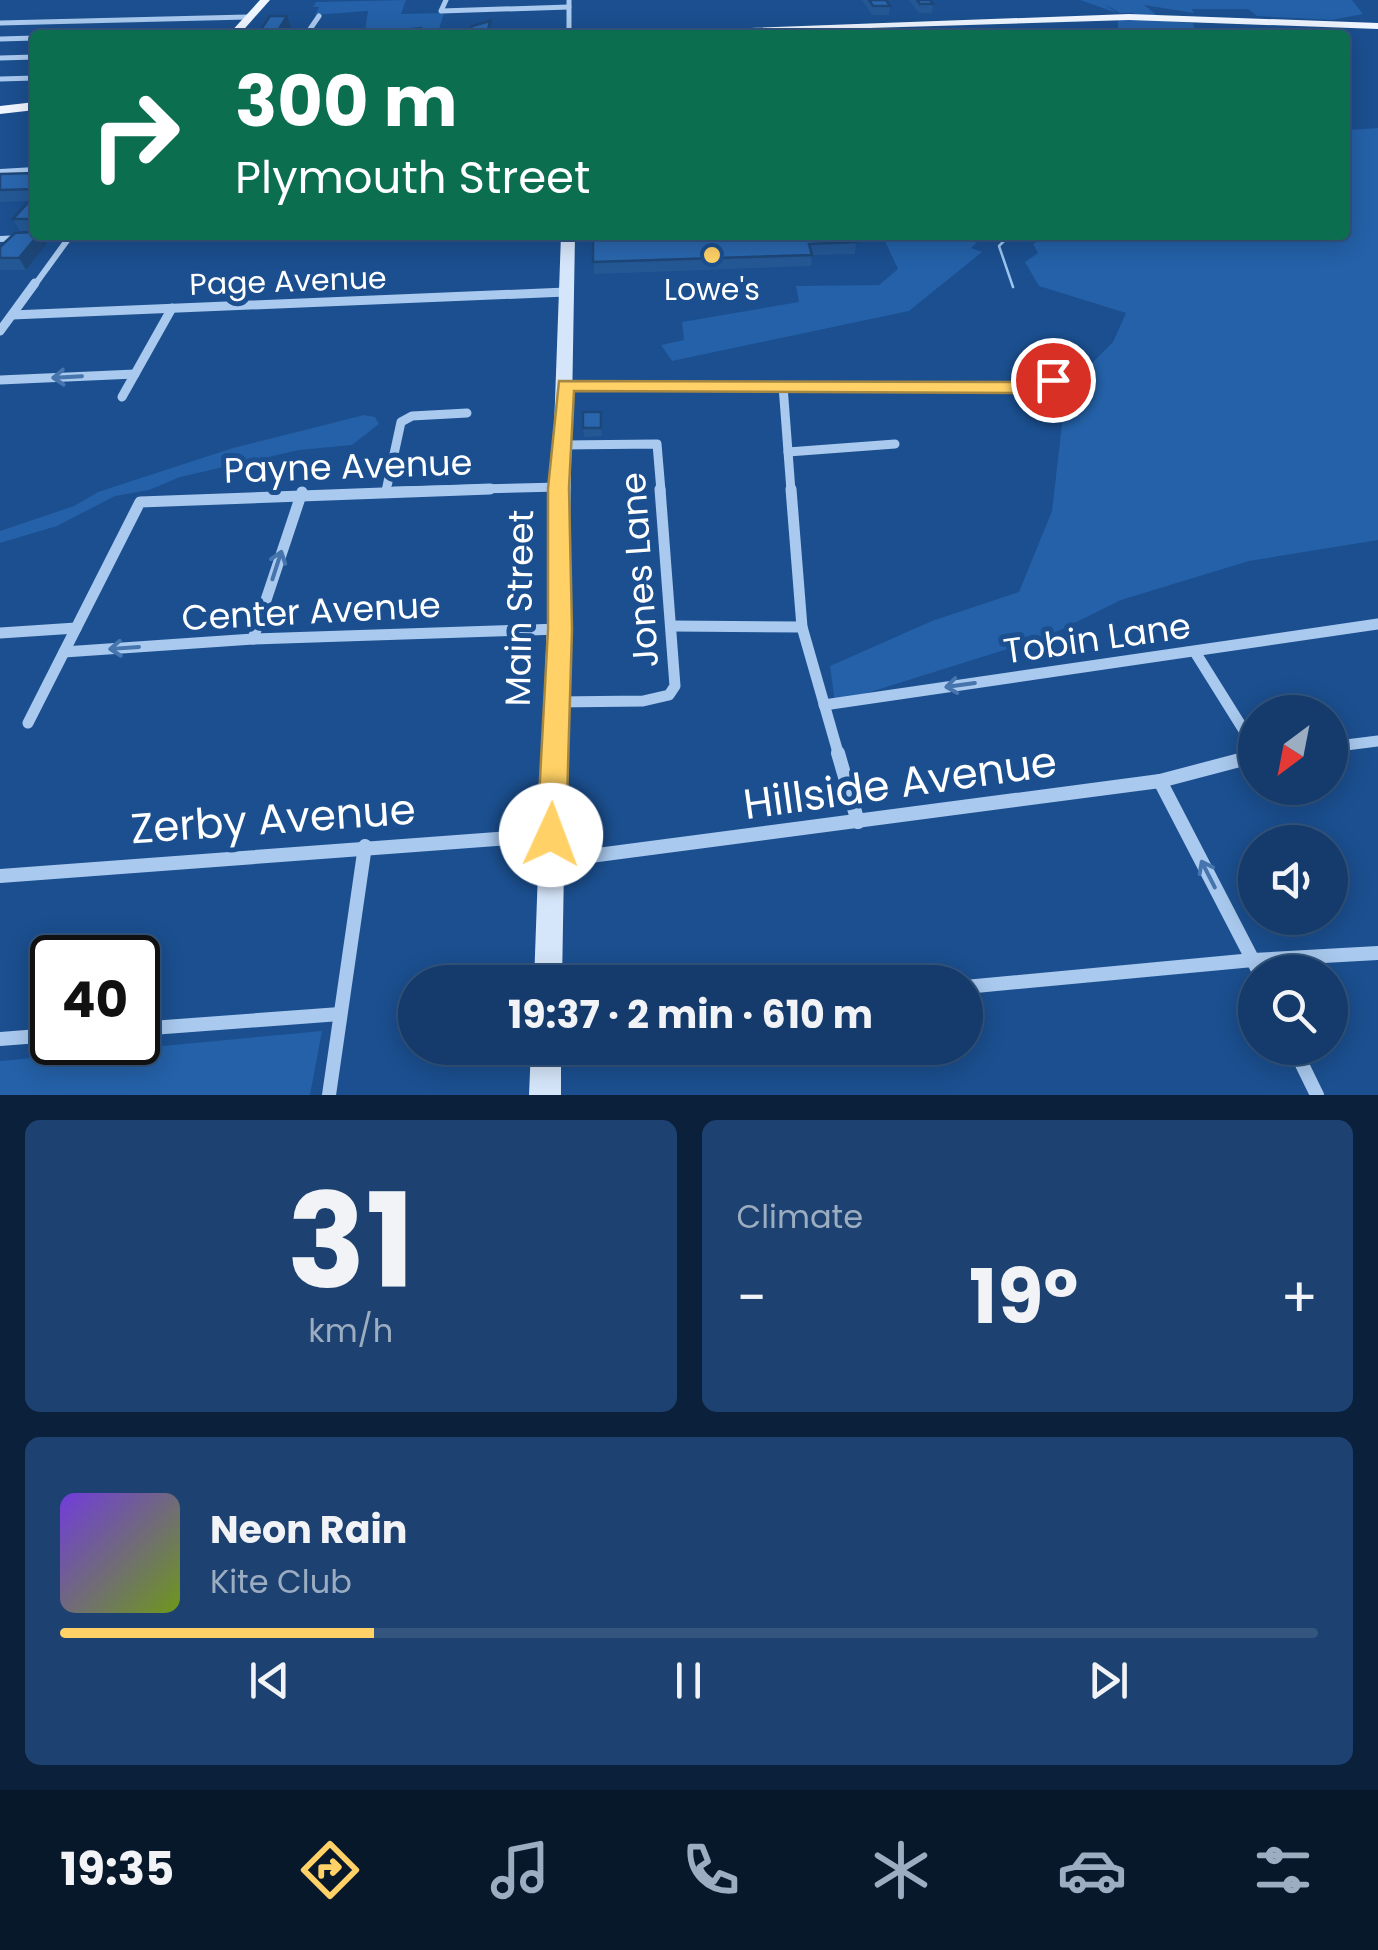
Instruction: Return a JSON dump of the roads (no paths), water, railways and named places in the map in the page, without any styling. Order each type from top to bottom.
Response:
[{"type":"main road","points":[[237,30],[264,0]]},
{"type":"main road","points":[[749,30],[1129,17],[1378,26]]},
{"type":"main road","points":[[0,110],[30,107]]},
{"type":"street","points":[[446,0],[441,11],[569,4],[569,30]]},
{"type":"street","points":[[0,23],[247,16]]},
{"type":"street","points":[[309,30],[319,16]]},
{"type":"street","points":[[0,40],[30,38]]},
{"type":"street","points":[[0,58],[30,57]]},
{"type":"street","points":[[21,78],[30,71]]},
{"type":"street","points":[[0,79],[30,78]]},
{"type":"street","points":[[0,172],[30,170]]},
{"type":"street","points":[[0,238],[30,237]]},
{"type":"street","points":[[1,329],[67,240]]},
{"type":"street","name":"Main Street","points":[[548,965],[560,629],[558,488],[568,240]]},
{"type":"street","name":"Page Avenue","points":[[12,315],[566,292]]},
{"type":"street","points":[[122,397],[172,308]]},
{"type":"street","points":[[565,386],[1026,388],[1053,380],[1069,362]]},
{"type":"street","points":[[0,380],[135,374]]},
{"type":"street","points":[[783,386],[802,628],[858,822]]},
{"type":"street","points":[[386,492],[402,422],[412,416],[468,413]]},
{"type":"street","name":"Jones Lane","points":[[556,702],[643,701],[669,695],[675,686],[657,444],[562,445]]},
{"type":"street","points":[[788,452],[895,444]]},
{"type":"street","name":"Payne Avenue","points":[[76,628],[140,502],[302,492],[345,495],[558,488]]},
{"type":"street","points":[[253,639],[302,492]]},
{"type":"street","name":"Tobin Lane","points":[[824,705],[1378,624]]},
{"type":"street","points":[[670,626],[802,628]]},
{"type":"street","points":[[0,632],[76,628],[28,723]]},
{"type":"street","name":"Center Avenue","points":[[64,652],[253,639],[560,629]]},
{"type":"street","points":[[1196,652],[1238,720]]},
{"type":"street","points":[[1348,745],[1378,742]]},
{"type":"street","name":"Hillside Avenue","points":[[551,861],[1160,781],[1238,760]]},
{"type":"street","points":[[1160,781],[1250,955]]},
{"type":"street","name":"Zerby Avenue","points":[[0,876],[551,835]]},
{"type":"street","points":[[329,1095],[365,846]]},
{"type":"street","points":[[1348,956],[1378,953]]},
{"type":"street","points":[[983,986],[1238,967]]},
{"type":"street","points":[[160,1027],[340,1014]]},
{"type":"street","points":[[0,1039],[30,1037]]},
{"type":"street","points":[[545,1095],[546,1065]]},
{"type":"street","points":[[1302,1065],[1317,1095]]},
{"type":"waterway","points":[[1005,240],[999,246],[1013,287]]},
{"type":"place","name":"Lowe's","points":[[712,255]]}]
